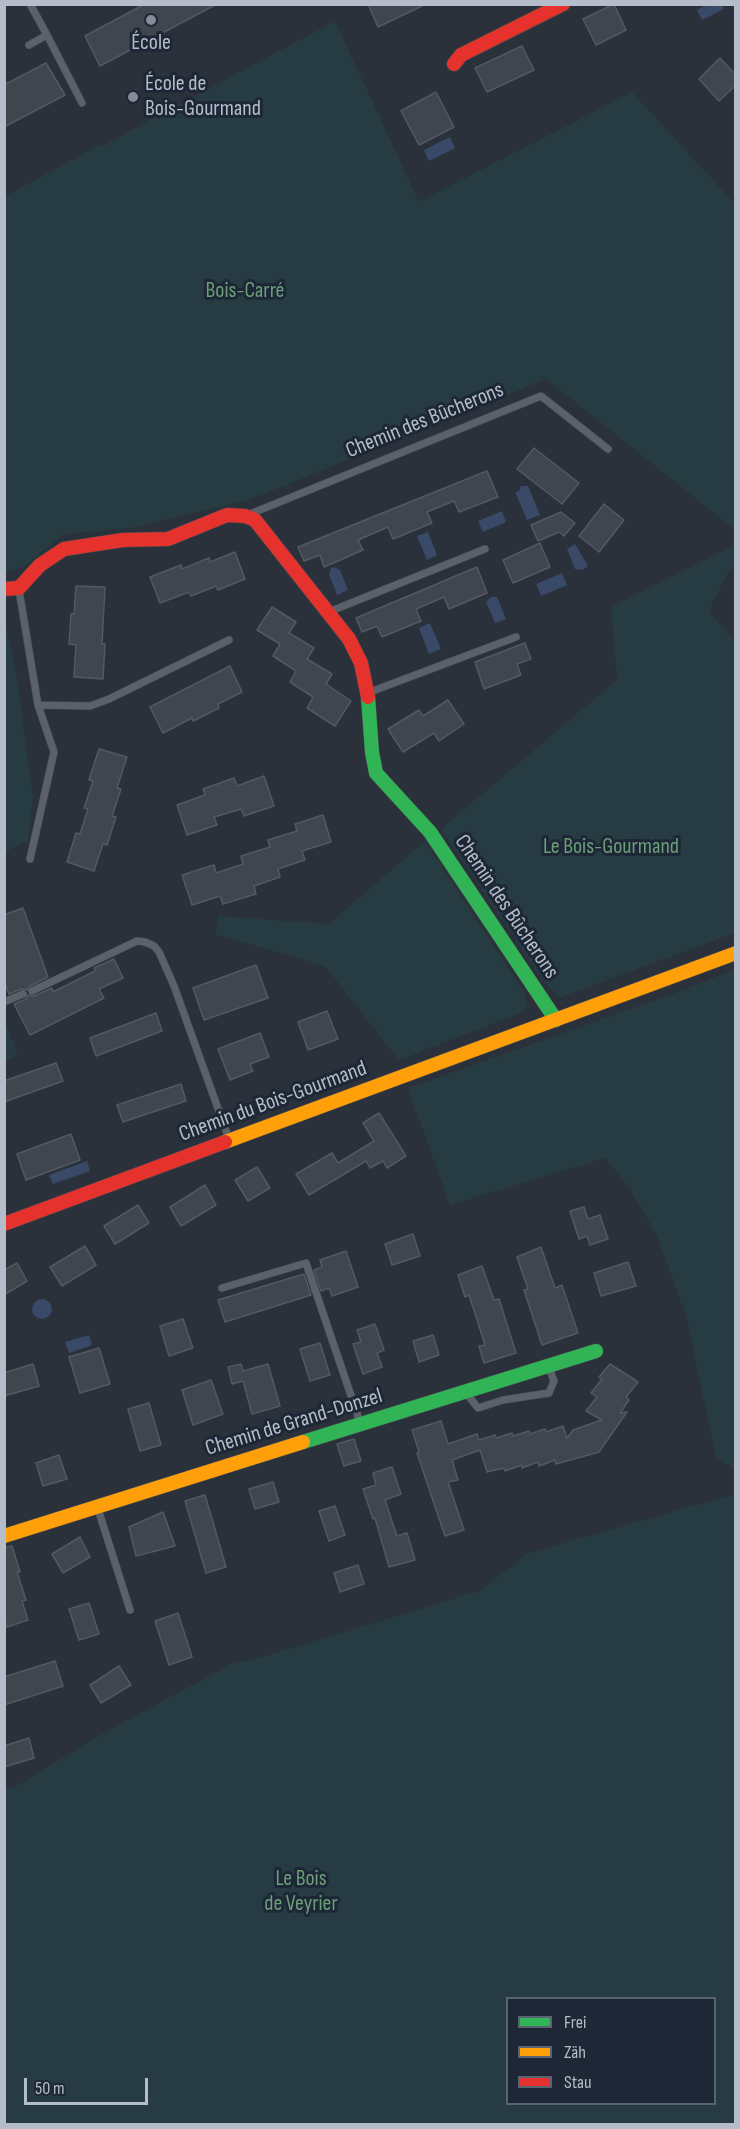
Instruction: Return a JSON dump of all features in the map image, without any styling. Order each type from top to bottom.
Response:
[{"type":"street","points":[[454,64],[461,55],[563,4]]},
{"type":"street","name":"Chemin des Bûcherons","points":[[19,588],[39,565],[64,549],[123,540],[168,540],[227,515],[245,516],[255,520],[329,612],[349,639],[361,663],[368,693],[372,752],[376,772],[387,787],[401,799],[430,832],[556,1020]]},
{"type":"street","points":[[4,589],[19,588]]},
{"type":"street","name":"Chemin du Bois-Gourmand","points":[[4,1224],[735,953]]},
{"type":"street","name":"Chemin de Grand-Donzel","points":[[4,1536],[596,1351]]},
{"type":"lane","points":[[30,4],[82,103]]},
{"type":"lane","points":[[29,45],[47,35]]},
{"type":"lane","name":"Chemin des Bûcherons","points":[[245,516],[541,396],[608,448]]},
{"type":"lane","points":[[329,612],[485,549]]},
{"type":"lane","points":[[19,588],[38,705],[54,752],[30,859]]},
{"type":"lane","points":[[368,693],[516,637]]},
{"type":"lane","points":[[38,705],[90,706],[109,699],[229,640]]},
{"type":"lane","points":[[32,991],[137,941],[154,946],[174,986],[229,1141]]},
{"type":"lane","points":[[4,1002],[23,994]]},
{"type":"lane","points":[[222,1288],[306,1263],[361,1424]]},
{"type":"lane","points":[[465,1392],[478,1408],[503,1400],[549,1394],[554,1381],[548,1365]]},
{"type":"lane","points":[[97,1507],[130,1610]]},
{"type":"green space","name":"Bois-Carré","points":[[335,21],[419,202],[632,92],[735,204],[735,530],[546,379],[249,500],[130,528],[64,534],[24,567],[5,572],[5,196]]},
{"type":"green space","name":"Le Bois-Gourmand","points":[[735,545],[735,561],[708,611],[735,641],[735,933],[559,998],[545,983],[441,829],[617,680],[611,607]]},
{"type":"green space","points":[[5,624],[16,671],[33,798],[28,841],[5,852]]},
{"type":"green space","points":[[425,841],[525,994],[528,1005],[523,1012],[399,1060],[325,966],[215,934],[218,916],[329,924]]},
{"type":"green space","points":[[735,969],[735,1469],[716,1457],[687,1319],[657,1235],[630,1189],[605,1158],[450,1205],[408,1088],[673,994]]},
{"type":"green space","points":[[5,1022],[18,1055],[4,1061]]},
{"type":"green space","name":"Le Bois de Veyrier","points":[[735,1494],[735,2124],[5,2124],[5,1789],[15,1787],[95,1738],[231,1664],[266,1656],[479,1591],[529,1553]]},
{"type":"water","points":[[709,4],[722,5],[724,9],[702,20],[697,10]]},
{"type":"water","points":[[450,137],[455,148],[429,161],[424,150]]},
{"type":"water","points":[[521,486],[528,486],[540,515],[527,520],[515,492],[519,491]]},
{"type":"water","points":[[502,511],[506,522],[483,532],[478,521]]},
{"type":"water","points":[[428,532],[437,555],[427,560],[417,536]]},
{"type":"water","points":[[575,544],[588,566],[583,570],[575,569],[567,549]]},
{"type":"water","points":[[331,568],[340,570],[348,590],[337,595],[329,574]]},
{"type":"water","points":[[562,573],[567,585],[541,596],[536,584]]},
{"type":"water","points":[[491,597],[497,597],[506,619],[495,623],[486,602]]},
{"type":"water","points":[[430,623],[441,649],[429,654],[419,628]]},
{"type":"water","points":[[87,1161],[90,1171],[53,1184],[49,1175]]},
{"type":"water","points":[[42,1299],[49,1302],[52,1309],[49,1316],[42,1319],[35,1316],[32,1309],[35,1302]]},
{"type":"water","points":[[89,1335],[92,1345],[69,1353],[65,1342]]},
{"type":"building","name":"École","points":[[145,4],[217,4],[100,66],[85,36]]},
{"type":"building","points":[[368,4],[426,4],[378,27]]},
{"type":"building","points":[[614,4],[626,30],[596,45],[583,19]]},
{"type":"building","points":[[522,46],[534,70],[487,92],[475,68]]},
{"type":"building","points":[[720,58],[735,74],[735,86],[719,101],[699,79]]},
{"type":"building","points":[[46,63],[65,95],[4,127],[4,85]]},
{"type":"building","points":[[436,92],[454,127],[419,145],[401,111]]},
{"type":"building","points":[[534,448],[579,483],[562,504],[517,469]]},
{"type":"building","points":[[487,471],[498,497],[459,512],[454,501],[427,512],[432,523],[393,539],[388,527],[358,540],[363,550],[324,567],[320,555],[304,561],[298,547]]},
{"type":"building","points":[[604,504],[624,520],[599,552],[579,536]]},
{"type":"building","points":[[561,512],[575,523],[564,536],[559,532],[538,541],[531,525]]},
{"type":"building","points":[[540,543],[550,567],[513,583],[503,560]]},
{"type":"building","points":[[235,552],[245,579],[218,590],[216,586],[191,596],[189,592],[160,603],[150,577],[181,565],[182,569],[209,558],[210,562]]},
{"type":"building","points":[[477,567],[487,593],[449,609],[444,597],[416,609],[421,621],[382,637],[377,626],[362,632],[356,618]]},
{"type":"building","points":[[76,586],[105,587],[103,679],[74,677],[76,645],[69,644]]},
{"type":"building","points":[[272,607],[296,622],[289,633],[314,648],[307,659],[332,674],[326,684],[351,701],[335,726],[307,708],[313,697],[290,682],[296,671],[273,656],[280,644],[257,630]]},
{"type":"building","points":[[525,643],[531,659],[517,664],[521,675],[484,689],[475,662]]},
{"type":"building","points":[[230,666],[242,692],[218,704],[219,708],[193,721],[192,718],[163,733],[150,707]]},
{"type":"building","points":[[448,700],[464,724],[439,741],[434,733],[403,752],[388,729],[419,710],[423,716]]},
{"type":"building","points":[[99,749],[127,757],[117,788],[121,789],[112,816],[116,817],[107,845],[103,844],[94,871],[67,862],[76,833],[80,834],[88,809],[84,808],[93,781],[89,780]]},
{"type":"building","points":[[264,776],[274,806],[244,816],[241,809],[214,817],[217,825],[187,835],[177,805],[205,795],[203,789],[234,778],[237,786]]},
{"type":"building","points":[[323,815],[331,842],[302,851],[305,860],[278,869],[280,877],[254,886],[256,894],[223,904],[220,896],[192,905],[182,875],[214,865],[216,873],[243,864],[241,856],[270,847],[268,840],[297,831],[295,824]]},
{"type":"building","points":[[23,908],[48,977],[30,986],[27,990],[21,989],[9,994],[4,981],[4,915]]},
{"type":"building","points":[[114,959],[123,978],[99,989],[104,998],[30,1035],[14,1004],[26,999],[28,995],[34,996],[52,988],[53,992]]},
{"type":"building","points":[[256,965],[268,998],[204,1020],[193,988]]},
{"type":"building","points":[[327,1011],[338,1039],[308,1050],[298,1022]]},
{"type":"building","points":[[156,1013],[162,1031],[96,1056],[90,1038]]},
{"type":"building","points":[[260,1033],[269,1057],[250,1064],[253,1071],[230,1080],[218,1049]]},
{"type":"building","points":[[56,1063],[63,1081],[4,1102],[4,1081]]},
{"type":"building","points":[[181,1084],[186,1101],[123,1122],[117,1105]]},
{"type":"building","points":[[379,1113],[406,1156],[387,1168],[383,1161],[370,1168],[366,1161],[309,1195],[296,1174],[332,1153],[338,1163],[374,1141],[363,1123]]},
{"type":"building","points":[[71,1134],[80,1160],[26,1180],[17,1154]]},
{"type":"building","points":[[257,1167],[270,1188],[248,1201],[235,1180]]},
{"type":"building","points":[[205,1185],[216,1205],[181,1226],[170,1207]]},
{"type":"building","points":[[138,1205],[149,1223],[115,1244],[104,1226]]},
{"type":"building","points":[[584,1207],[588,1219],[600,1215],[608,1239],[590,1245],[587,1236],[579,1239],[570,1211]]},
{"type":"building","points":[[413,1234],[420,1256],[392,1265],[385,1244]]},
{"type":"building","points":[[85,1246],[96,1265],[62,1286],[50,1267]]},
{"type":"building","points":[[541,1247],[555,1288],[562,1285],[578,1333],[542,1345],[524,1290],[528,1289],[517,1257]]},
{"type":"building","points":[[346,1251],[358,1287],[332,1296],[329,1288],[321,1291],[314,1270],[322,1267],[320,1260]]},
{"type":"building","points":[[628,1262],[636,1286],[601,1296],[594,1273]]},
{"type":"building","points":[[17,1263],[27,1281],[4,1295],[4,1270]]},
{"type":"building","points":[[482,1266],[494,1300],[499,1299],[516,1353],[484,1363],[479,1346],[485,1345],[469,1295],[465,1297],[458,1275]]},
{"type":"building","points":[[304,1274],[311,1295],[225,1322],[218,1300]]},
{"type":"building","points":[[183,1319],[193,1348],[169,1356],[160,1326]]},
{"type":"building","points":[[375,1324],[384,1350],[377,1353],[382,1367],[363,1374],[353,1344],[361,1342],[357,1330]]},
{"type":"building","points":[[433,1335],[439,1355],[419,1362],[413,1341]]},
{"type":"building","points":[[320,1343],[330,1375],[310,1381],[300,1349]]},
{"type":"building","points":[[99,1348],[110,1384],[80,1393],[69,1357]]},
{"type":"building","points":[[33,1364],[39,1386],[4,1396],[4,1373]]},
{"type":"building","points":[[241,1364],[243,1371],[268,1364],[280,1406],[252,1414],[243,1381],[232,1384],[228,1367]]},
{"type":"building","points":[[610,1364],[638,1382],[626,1397],[629,1400],[620,1413],[627,1412],[599,1452],[556,1464],[555,1460],[539,1466],[538,1462],[522,1468],[522,1465],[505,1471],[504,1468],[487,1472],[480,1450],[452,1460],[458,1480],[448,1482],[464,1530],[445,1536],[417,1453],[419,1452],[412,1430],[441,1421],[448,1444],[477,1434],[479,1440],[512,1433],[513,1436],[529,1431],[530,1434],[545,1429],[546,1432],[563,1426],[567,1438],[573,1430],[602,1420],[586,1411],[597,1397],[591,1393],[602,1379],[599,1377]]},
{"type":"building","points":[[211,1380],[223,1414],[193,1425],[182,1390]]},
{"type":"building","points":[[149,1403],[161,1445],[140,1451],[128,1409]]},
{"type":"building","points":[[354,1439],[361,1461],[344,1466],[337,1444]]},
{"type":"building","points":[[59,1455],[67,1479],[43,1486],[36,1463]]},
{"type":"building","points":[[392,1467],[401,1494],[385,1500],[397,1536],[407,1533],[415,1560],[389,1567],[375,1518],[373,1519],[363,1489],[376,1485],[373,1473]]},
{"type":"building","points":[[273,1482],[279,1502],[255,1509],[249,1489]]},
{"type":"building","points":[[205,1495],[226,1567],[206,1573],[185,1501]]},
{"type":"building","points":[[335,1506],[345,1535],[329,1541],[319,1511]]},
{"type":"building","points":[[163,1512],[175,1546],[136,1556],[129,1527]]},
{"type":"building","points":[[80,1537],[90,1557],[63,1573],[52,1554]]},
{"type":"building","points":[[12,1546],[20,1572],[17,1572],[26,1600],[22,1601],[28,1620],[7,1627],[4,1618],[4,1548]]},
{"type":"building","points":[[358,1565],[364,1584],[340,1592],[334,1573]]},
{"type":"building","points":[[89,1603],[99,1634],[79,1640],[69,1609]]},
{"type":"building","points":[[178,1613],[192,1657],[169,1665],[155,1621]]},
{"type":"building","points":[[55,1661],[63,1686],[4,1705],[4,1677]]},
{"type":"building","points":[[119,1666],[131,1685],[101,1703],[90,1685]]},
{"type":"building","points":[[29,1738],[34,1758],[4,1767],[4,1746]]},
{"type":"traffic: fast","points":[[368,697],[376,773],[430,832],[556,1020]]},
{"type":"traffic: fast","points":[[303,1442],[596,1351]]},
{"type":"traffic: slow","points":[[225,1142],[736,953]]},
{"type":"traffic: slow","points":[[4,1536],[303,1442]]},
{"type":"traffic: jam","points":[[454,64],[461,55],[563,4]]},
{"type":"traffic: jam","points":[[4,589],[19,588],[40,565],[64,549],[123,540],[168,539],[227,515],[245,516],[255,520],[349,639],[361,663],[368,697]]},
{"type":"traffic: jam","points":[[4,1224],[225,1142]]},
{"type":"place","name":"École","points":[[151,20]]},
{"type":"place","name":"École de Bois-Gourmand","points":[[133,97]]}]
